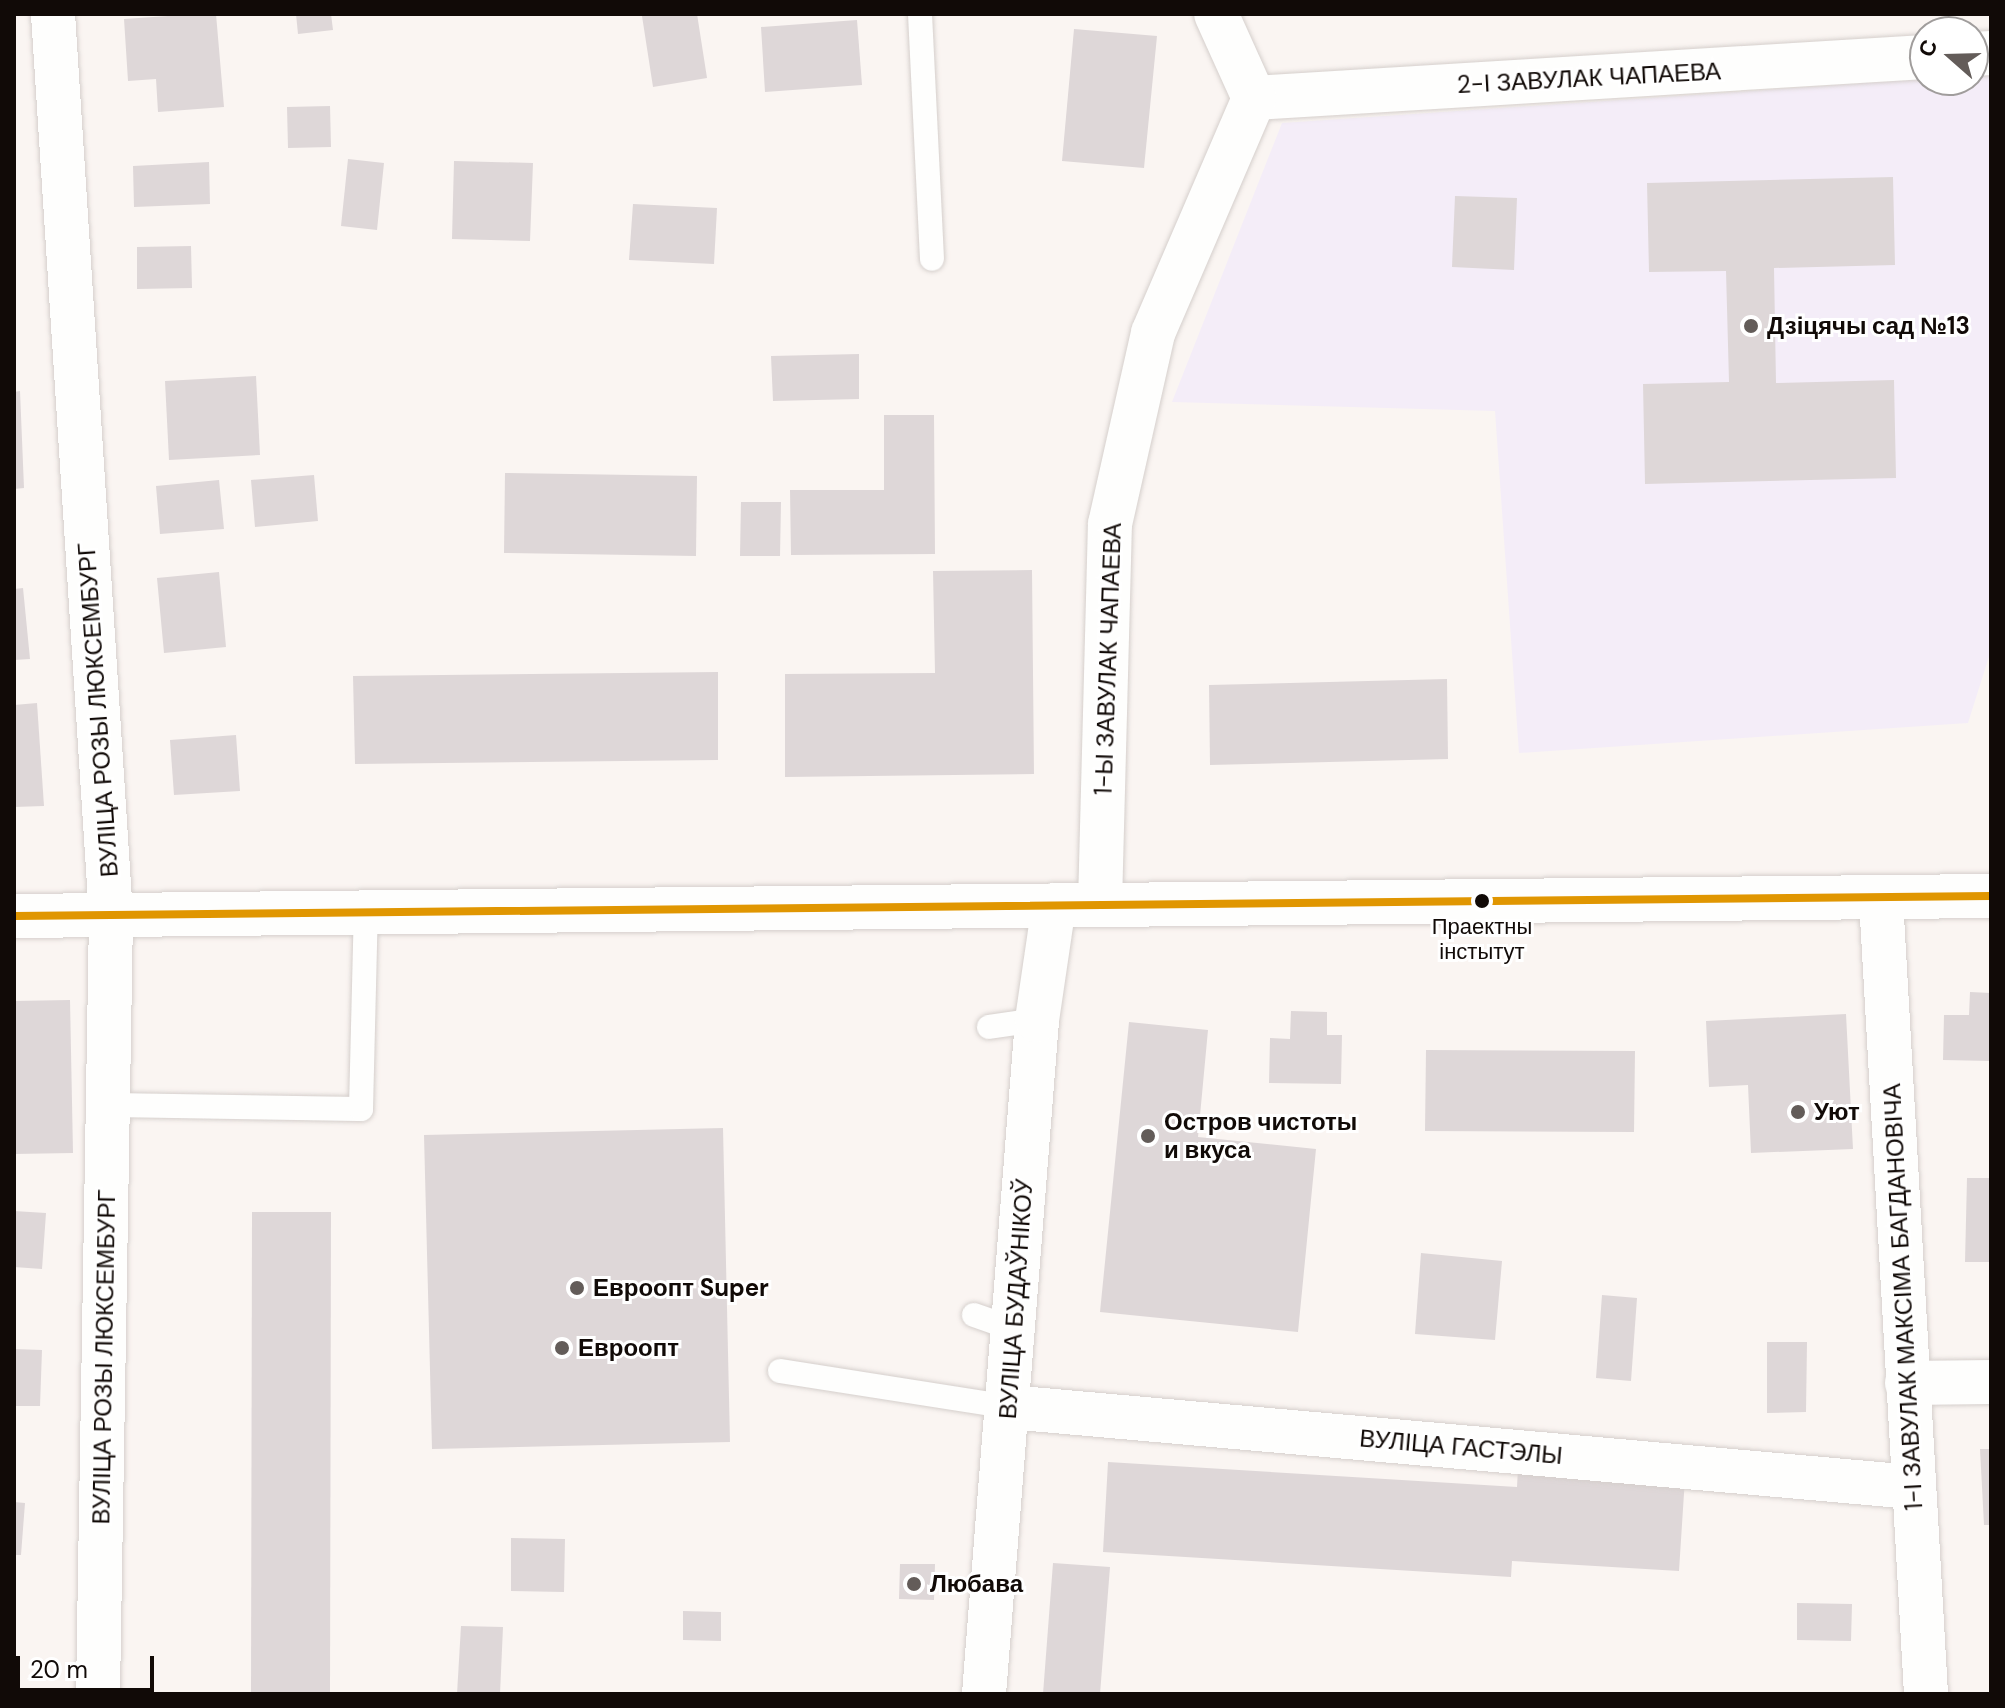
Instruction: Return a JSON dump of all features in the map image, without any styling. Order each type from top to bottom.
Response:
[{"type":"street","name":"ВУЛІЦА РОЗЫ ЛЮКСЕМБУРГ","points":[[53,14],[111,916],[98,1694]]},
{"type":"street","points":[[1216,14],[1254,98]]},
{"type":"street","name":"2-І ЗАВУЛАК ЧАПАЕВА","points":[[1254,98],[1909,58]]},
{"type":"street","name":"1-Ы ЗАВУЛАК ЧАПАЕВА","points":[[1100,904],[1110,524],[1153,333],[1254,98]]},
{"type":"street","points":[[14,916],[1991,896]]},
{"type":"street","name":"1-І ЗАВУЛАК МАКСІМА БАГДАНОВІЧА","points":[[1881,899],[1926,1694]]},
{"type":"street","name":"ВУЛІЦА БУДАЎНІКОЎ","points":[[984,1694],[1009,1407],[994,1322],[1054,905]]},
{"type":"street","points":[[1907,1383],[1991,1382]]},
{"type":"street","name":"ВУЛІЦА ГАСТЭЛЫ","points":[[1009,1407],[1913,1487]]},
{"type":"lane","points":[[920,14],[932,259]]},
{"type":"lane","points":[[109,1105],[361,1109],[366,911]]},
{"type":"lane","points":[[989,1027],[1037,1020]]},
{"type":"lane","points":[[780,1371],[1009,1407]]},
{"type":"shaded area","points":[[1989,74],[1991,650],[1968,723],[1519,753],[1495,411],[1172,402],[1282,123],[1909,80],[1909,96],[1989,96]]},
{"type":"building","points":[[216,14],[224,107],[158,112],[156,79],[128,81],[124,19]]},
{"type":"building","points":[[296,14],[331,14],[333,30],[298,34]]},
{"type":"building","points":[[697,14],[707,78],[653,87],[642,16]]},
{"type":"building","points":[[857,20],[862,85],[765,92],[761,27]]},
{"type":"building","points":[[1074,29],[1157,36],[1144,168],[1062,161]]},
{"type":"building","points":[[330,106],[331,147],[288,148],[287,107]]},
{"type":"building","points":[[348,159],[384,163],[377,230],[341,226]]},
{"type":"building","points":[[454,161],[533,163],[530,241],[452,239]]},
{"type":"building","points":[[209,162],[210,204],[134,207],[133,166]]},
{"type":"building","name":"Дзіцячы сад №13","points":[[1893,177],[1895,265],[1774,268],[1776,383],[1894,380],[1896,478],[1645,484],[1643,384],[1729,382],[1726,271],[1649,272],[1647,183]]},
{"type":"building","points":[[1455,196],[1517,198],[1514,270],[1452,267]]},
{"type":"building","points":[[633,204],[717,208],[714,264],[629,260]]},
{"type":"building","points":[[191,246],[192,288],[137,289],[137,247]]},
{"type":"building","points":[[859,354],[859,399],[773,401],[771,356]]},
{"type":"building","points":[[256,376],[260,455],[169,460],[165,381]]},
{"type":"building","points":[[20,391],[24,488],[14,489],[14,392]]},
{"type":"building","points":[[884,415],[934,415],[935,554],[791,555],[790,490],[884,490]]},
{"type":"building","points":[[505,473],[697,476],[696,556],[504,553]]},
{"type":"building","points":[[314,475],[318,521],[255,527],[251,480]]},
{"type":"building","points":[[219,480],[224,529],[160,534],[156,486]]},
{"type":"building","points":[[741,502],[781,502],[780,556],[740,556]]},
{"type":"building","points":[[1032,570],[1034,774],[785,777],[785,674],[935,673],[933,571]]},
{"type":"building","points":[[219,572],[226,647],[164,653],[157,578]]},
{"type":"building","points":[[23,588],[30,659],[14,660],[14,589]]},
{"type":"building","points":[[718,672],[718,760],[355,764],[353,676]]},
{"type":"building","points":[[1447,679],[1448,759],[1210,765],[1209,685]]},
{"type":"building","points":[[37,703],[44,806],[14,807],[14,705]]},
{"type":"building","points":[[236,735],[240,791],[174,795],[170,740]]},
{"type":"building","points":[[1970,992],[1991,993],[1991,1061],[1943,1060],[1944,1015],[1969,1015]]},
{"type":"building","points":[[70,1000],[73,1153],[14,1154],[14,1001]]},
{"type":"building","points":[[1291,1011],[1327,1012],[1327,1035],[1342,1035],[1341,1084],[1269,1083],[1270,1038],[1290,1039]]},
{"type":"building","points":[[1846,1014],[1853,1149],[1751,1153],[1748,1085],[1709,1087],[1706,1021]]},
{"type":"building","points":[[1129,1022],[1208,1030],[1198,1137],[1316,1149],[1298,1332],[1100,1312]]},
{"type":"building","points":[[1426,1050],[1635,1051],[1634,1132],[1425,1131]]},
{"type":"building","name":"Евроопт Super","points":[[723,1128],[730,1442],[432,1449],[424,1135]]},
{"type":"building","points":[[1967,1178],[1991,1178],[1991,1262],[1965,1262]]},
{"type":"building","points":[[14,1211],[46,1213],[42,1269],[14,1267]]},
{"type":"building","points":[[252,1212],[331,1212],[330,1694],[251,1694]]},
{"type":"building","points":[[1421,1253],[1502,1261],[1495,1340],[1415,1334]]},
{"type":"building","points":[[1602,1295],[1637,1298],[1631,1381],[1596,1378]]},
{"type":"building","points":[[1767,1342],[1807,1342],[1806,1412],[1767,1413]]},
{"type":"building","points":[[14,1349],[42,1350],[40,1406],[14,1406]]},
{"type":"building","points":[[1980,1449],[1991,1449],[1991,1525],[1984,1525]]},
{"type":"building","points":[[1108,1462],[1517,1487],[1518,1468],[1685,1478],[1679,1571],[1512,1561],[1511,1577],[1103,1552]]},
{"type":"building","points":[[14,1502],[25,1503],[21,1555],[14,1555]]},
{"type":"building","points":[[511,1538],[565,1539],[564,1592],[511,1591]]},
{"type":"building","points":[[1053,1563],[1110,1567],[1100,1694],[1043,1694]]},
{"type":"building","points":[[900,1564],[935,1564],[934,1600],[899,1599]]},
{"type":"building","points":[[1797,1603],[1852,1604],[1851,1641],[1797,1640]]},
{"type":"building","points":[[683,1611],[721,1612],[721,1641],[683,1640]]},
{"type":"building","points":[[461,1626],[503,1627],[500,1694],[457,1694]]},
{"type":"transit line","points":[[14,916],[1991,896]]},
{"type":"place","name":"Дзіцячы сад №13","points":[[1751,326]]},
{"type":"place","name":"Праектны інстытут","points":[[1482,901]]},
{"type":"place","name":"Уют","points":[[1798,1112]]},
{"type":"place","name":"Остров чистоты и вкуса","points":[[1148,1136]]},
{"type":"place","name":"Евроопт Super","points":[[577,1288]]},
{"type":"place","name":"Евроопт","points":[[562,1348]]},
{"type":"place","name":"Любава","points":[[914,1584]]}]
